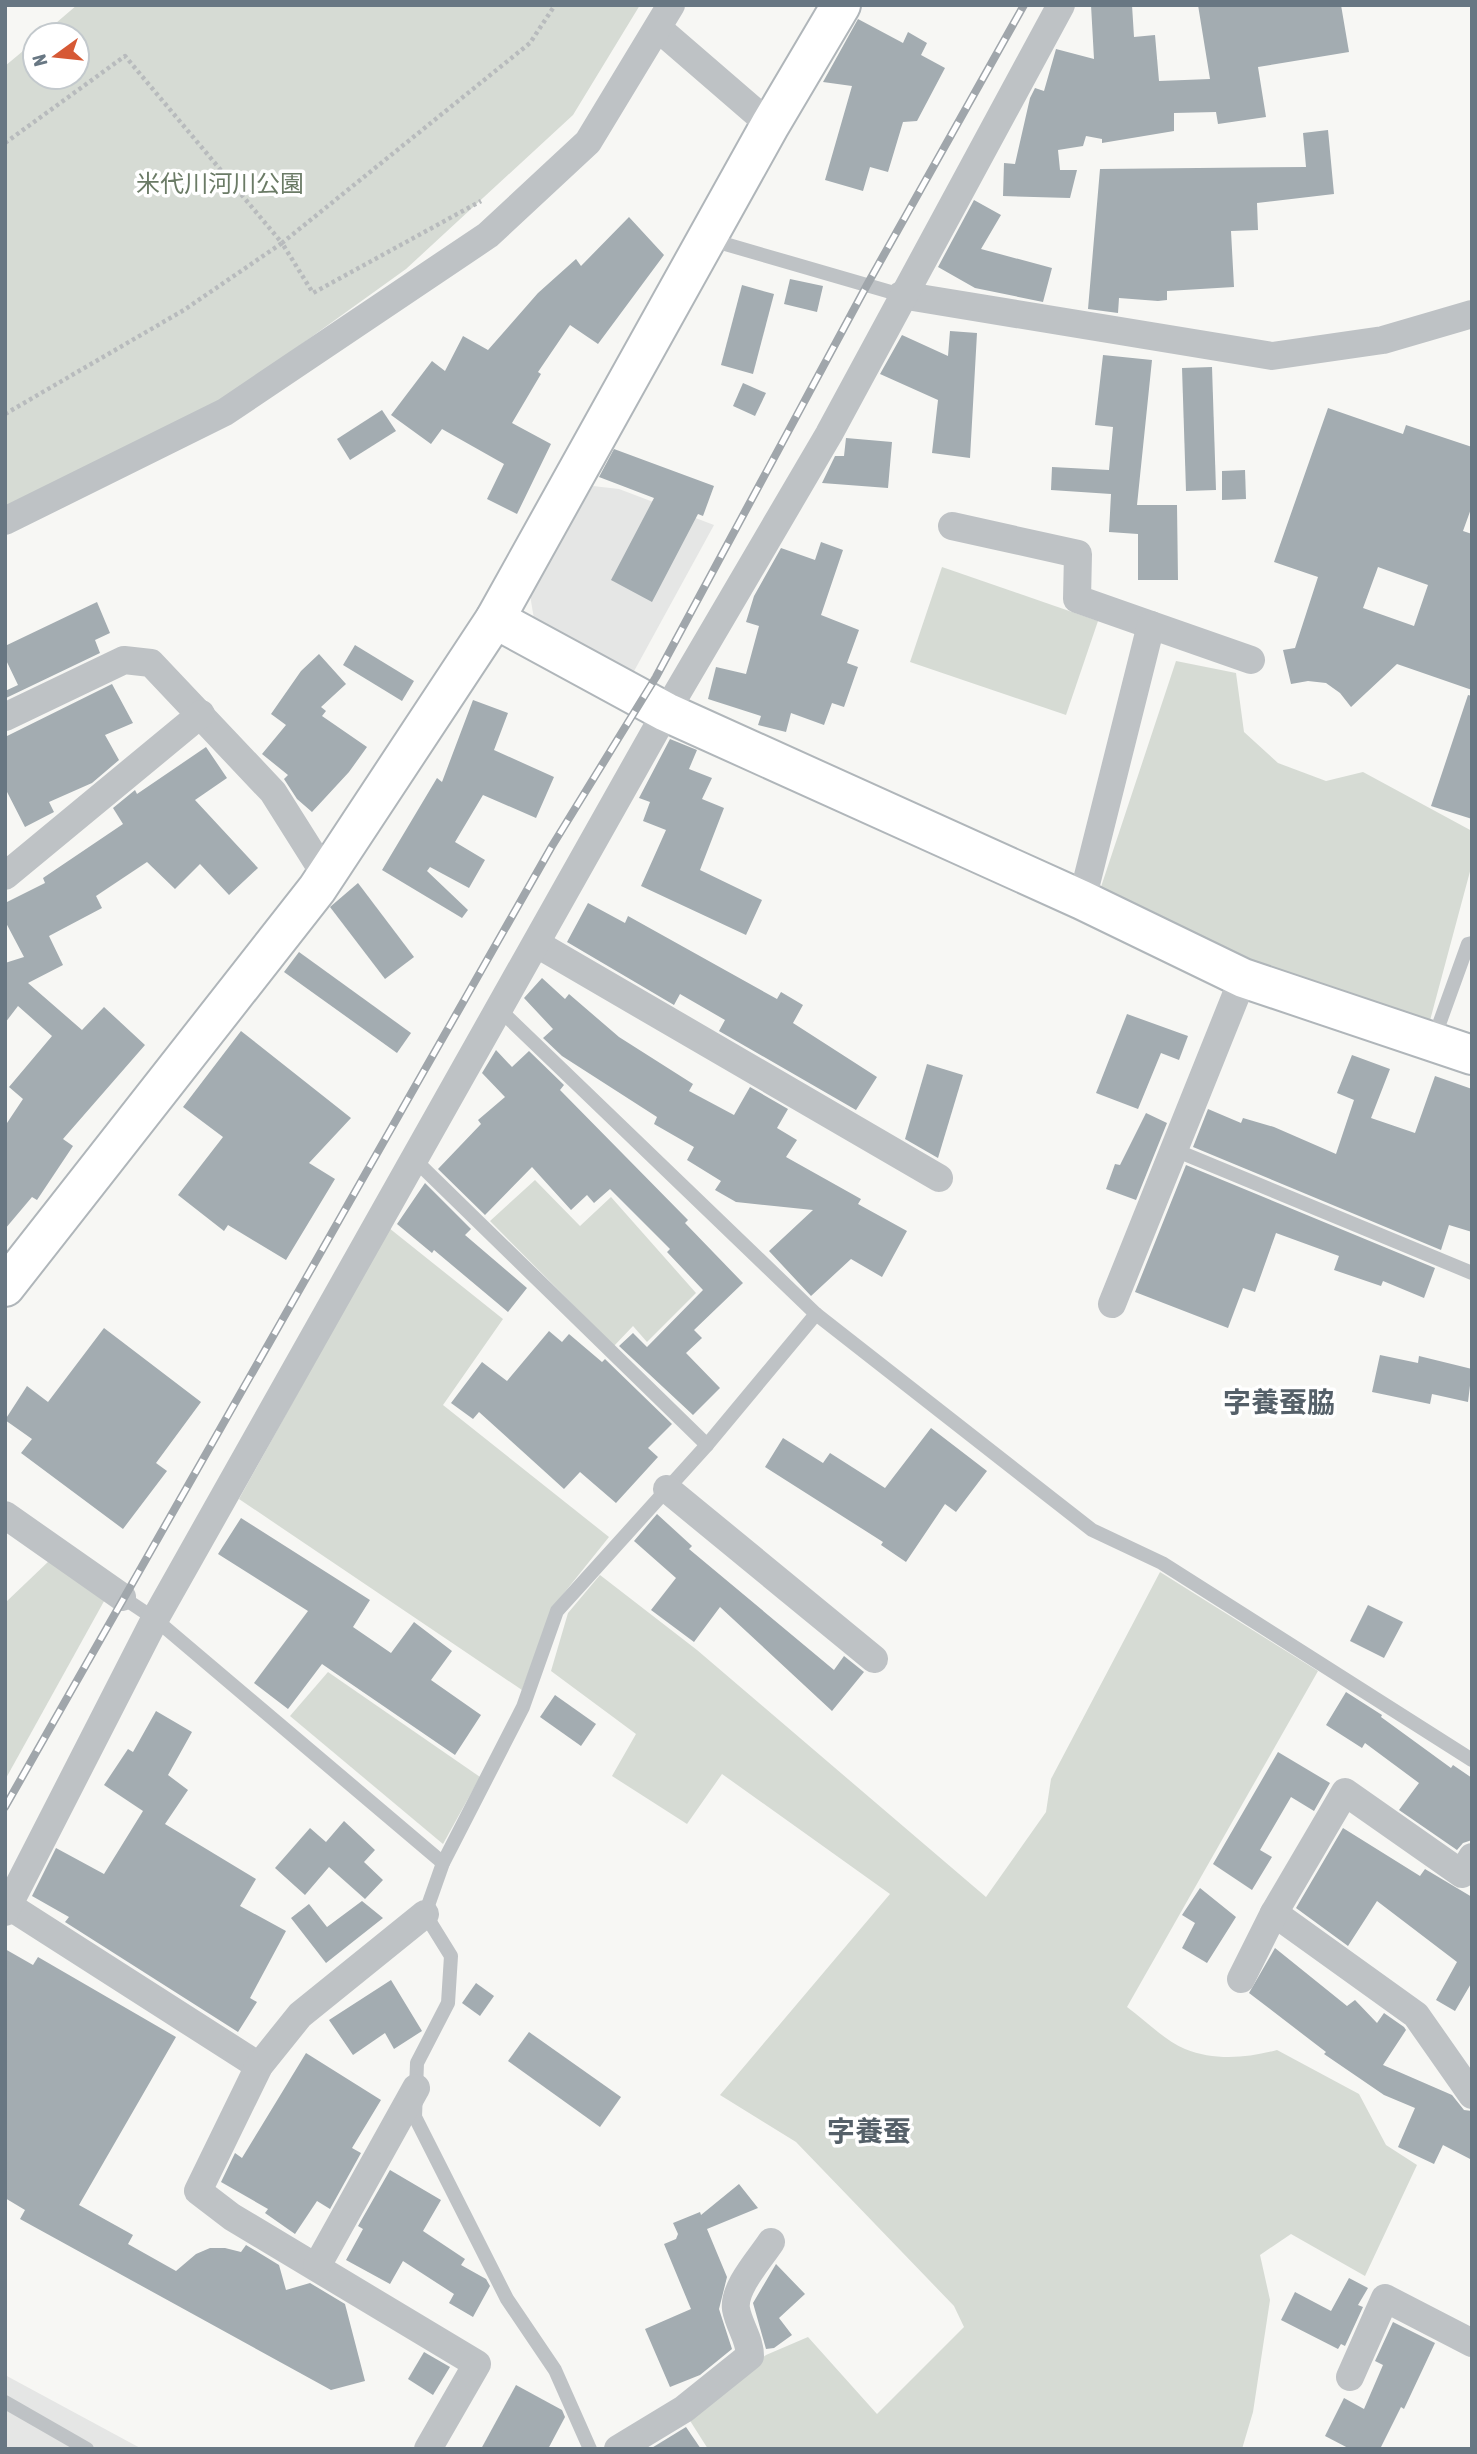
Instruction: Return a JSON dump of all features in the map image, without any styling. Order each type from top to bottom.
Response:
[{"type":"street","points":[[5,1287],[326,876],[495,619],[770,125],[841,5]]},
{"type":"street","points":[[259,2066],[7,1909],[155,1619],[666,712],[828,433],[901,295],[1062,5]]},
{"type":"street","points":[[5,521],[225,412],[488,235],[588,142],[665,17],[770,125]]},
{"type":"street","points":[[901,295],[1272,356],[1383,341],[1472,314]]},
{"type":"street","points":[[952,526],[1078,554],[1077,599],[1251,660]]},
{"type":"street","points":[[495,619],[666,712],[1082,900],[1243,978],[1472,1055]]},
{"type":"street","points":[[1082,900],[1151,625]]},
{"type":"street","points":[[5,716],[124,660],[151,663],[273,792],[326,876]]},
{"type":"street","points":[[5,876],[201,715]]},
{"type":"street","points":[[537,944],[939,1178]]},
{"type":"street","points":[[1112,1304],[1243,978]]},
{"type":"street","points":[[667,1489],[873,1659]]},
{"type":"street","points":[[5,1515],[122,1597]]},
{"type":"street","points":[[1241,1979],[1274,1913],[1345,1792],[1462,1874],[1472,1857]]},
{"type":"street","points":[[1274,1913],[1416,2015],[1472,2095]]},
{"type":"street","points":[[425,1914],[300,2015],[259,2066],[198,2191],[232,2217],[477,2364],[428,2449]]},
{"type":"street","points":[[317,2266],[416,2088]]},
{"type":"street","points":[[618,2449],[684,2409],[750,2356],[750,2346],[736,2308],[737,2296],[771,2242]]},
{"type":"street","points":[[1350,2377],[1385,2298],[1472,2343]]},
{"type":"lane","points":[[707,239],[901,295]]},
{"type":"lane","points":[[1432,1043],[1468,944],[1472,943]]},
{"type":"lane","points":[[500,1010],[816,1314],[1092,1530],[1162,1563],[1472,1760]]},
{"type":"lane","points":[[1175,1150],[1472,1273]]},
{"type":"lane","points":[[415,1160],[707,1445]]},
{"type":"lane","points":[[590,2449],[555,2370],[507,2298],[415,2117],[417,2063],[448,2003],[451,1956],[425,1914],[443,1863],[523,1707],[557,1611],[707,1445],[816,1314]]},
{"type":"lane","points":[[122,1597],[155,1619],[443,1863]]},
{"type":"lane","points":[[5,2402],[87,2449]]},
{"type":"path","points":[[5,414],[184,310],[282,243],[530,43],[555,5]]},
{"type":"path","points":[[5,143],[125,56],[282,243],[313,293],[492,195]]},
{"type":"shaded area","points":[[593,486],[619,489],[714,525],[633,673],[536,631],[530,595]]},
{"type":"shaded area","points":[[5,2375],[142,2449],[5,2449]]},
{"type":"green space","name":"米代川河川公園","points":[[77,5],[640,5],[573,115],[406,269],[214,407],[5,513],[5,66],[21,53],[21,91],[91,91],[91,21],[58,21]]},
{"type":"green space","points":[[942,567],[1098,621],[1066,715],[910,662]]},
{"type":"green space","points":[[1176,661],[1236,673],[1244,732],[1278,763],[1326,781],[1363,772],[1472,831],[1472,864],[1428,1028],[1245,970],[1098,896]]},
{"type":"green space","points":[[535,1180],[580,1226],[611,1197],[696,1293],[647,1342],[633,1326],[614,1346],[490,1221]]},
{"type":"green space","points":[[389,1228],[503,1319],[443,1405],[609,1537],[552,1608],[522,1690],[239,1499]]},
{"type":"green space","points":[[50,1560],[108,1594],[5,1780],[5,1603]]},
{"type":"green space","points":[[1160,1572],[1318,1671],[1127,2007],[1163,2036],[1185,2049],[1219,2057],[1254,2055],[1277,2050],[1359,2094],[1386,2145],[1417,2165],[1365,2276],[1291,2234],[1260,2255],[1270,2300],[1253,2412],[1242,2449],[708,2449],[687,2416],[766,2355],[808,2337],[877,2414],[964,2327],[954,2306],[796,2142],[720,2095],[890,1894],[722,1774],[687,1824],[612,1776],[636,1734],[551,1671],[568,1613],[600,1575],[697,1650],[986,1897],[1046,1812],[1051,1779]]},
{"type":"green space","points":[[328,1672],[480,1777],[443,1844],[290,1716]]},
{"type":"building","points":[[1091,5],[1132,5],[1134,37],[1155,35],[1159,81],[1210,79],[1198,5],[1341,5],[1349,52],[1258,67],[1266,117],[1218,124],[1216,112],[1174,113],[1174,131],[1102,143],[1102,139],[1086,136],[1083,146],[1058,150],[1060,170],[1077,170],[1070,198],[1003,196],[1004,163],[1015,164],[1030,98],[1035,88],[1044,91],[1056,49],[1094,59]]},
{"type":"building","points":[[858,19],[903,43],[908,32],[927,43],[921,55],[945,68],[917,121],[903,122],[888,172],[870,167],[863,191],[825,180],[852,86],[823,82]]},
{"type":"building","points":[[1328,130],[1334,194],[1257,203],[1258,230],[1231,231],[1234,287],[1167,291],[1167,300],[1158,301],[1119,298],[1118,313],[1088,309],[1100,169],[1306,167],[1303,133]]},
{"type":"building","points":[[974,200],[1001,215],[981,249],[1052,268],[1043,302],[975,288],[938,267]]},
{"type":"building","points":[[629,217],[664,255],[598,344],[570,325],[538,372],[541,374],[512,423],[551,444],[517,514],[487,499],[504,464],[442,429],[431,444],[391,415],[432,361],[445,371],[463,336],[488,350],[538,293],[576,259],[581,266]]},
{"type":"building","points":[[790,279],[823,286],[817,312],[784,304]]},
{"type":"building","points":[[742,285],[774,294],[753,374],[721,365]]},
{"type":"building","points":[[950,331],[977,333],[970,458],[932,453],[938,400],[880,374],[902,335],[948,356]]},
{"type":"building","points":[[1103,355],[1152,360],[1137,505],[1177,505],[1178,580],[1138,580],[1138,534],[1109,532],[1111,494],[1051,490],[1052,467],[1109,470],[1113,427],[1095,425]]},
{"type":"building","points":[[1212,367],[1216,490],[1186,491],[1182,368]]},
{"type":"building","points":[[743,383],[766,393],[755,416],[733,406]]},
{"type":"building","points":[[1328,408],[1403,434],[1406,425],[1472,447],[1472,506],[1463,531],[1472,534],[1472,690],[1397,664],[1351,707],[1340,693],[1326,683],[1308,681],[1291,684],[1283,650],[1295,648],[1318,577],[1274,562]],"holes":[[[1378,567],[1428,585],[1414,626],[1363,608]]]},
{"type":"building","points":[[382,410],[396,431],[350,460],[337,439]]},
{"type":"building","points":[[846,438],[892,442],[888,488],[822,483],[835,456],[844,456]]},
{"type":"building","points":[[614,449],[714,486],[703,516],[698,514],[652,602],[611,580],[654,498],[599,477]]},
{"type":"building","points":[[1245,470],[1246,499],[1222,500],[1222,471]]},
{"type":"building","points":[[821,542],[843,550],[821,615],[859,630],[847,663],[858,667],[844,707],[832,703],[824,725],[791,713],[786,732],[758,725],[761,716],[708,699],[716,667],[746,674],[759,626],[746,622],[754,596],[781,548],[815,560]]},
{"type":"building","points":[[97,602],[110,633],[95,640],[100,653],[6,698],[5,691],[18,685],[5,658],[5,646]]},
{"type":"building","points":[[355,645],[414,681],[402,701],[343,665]]},
{"type":"building","points":[[319,654],[346,684],[321,707],[326,711],[322,716],[367,747],[349,772],[312,812],[297,799],[284,779],[288,775],[262,754],[286,725],[271,714],[301,671]]},
{"type":"building","points":[[112,684],[133,723],[105,735],[119,760],[92,783],[49,802],[54,812],[25,827],[5,788],[5,737]]},
{"type":"building","points":[[1468,695],[1472,696],[1472,819],[1431,806]]},
{"type":"building","points":[[473,700],[508,713],[494,750],[554,777],[536,818],[483,795],[455,842],[485,860],[469,888],[430,867],[427,871],[468,910],[462,918],[382,870],[437,778],[442,782]]},
{"type":"building","points":[[670,739],[697,750],[689,769],[712,778],[702,799],[724,808],[700,870],[762,900],[746,935],[641,886],[666,830],[643,821],[650,802],[639,798]]},
{"type":"building","points":[[206,747],[227,778],[195,800],[258,868],[229,895],[200,864],[175,889],[147,862],[96,896],[102,908],[49,936],[63,965],[28,983],[82,1030],[104,1007],[145,1045],[63,1139],[73,1146],[37,1200],[32,1197],[5,1229],[5,1126],[23,1099],[9,1087],[52,1036],[18,1006],[5,1023],[5,963],[24,957],[5,921],[5,903],[45,883],[43,878],[123,824],[113,808],[135,790],[137,794]]},
{"type":"building","points":[[358,883],[414,957],[385,979],[330,907]]},
{"type":"building","points":[[588,903],[625,923],[628,916],[777,999],[781,992],[803,1005],[793,1023],[877,1077],[856,1110],[719,1031],[725,1020],[680,994],[674,1005],[567,942]]},
{"type":"building","points":[[299,952],[411,1033],[397,1053],[284,972]]},
{"type":"building","points":[[542,978],[565,999],[569,994],[619,1037],[693,1084],[689,1091],[734,1115],[750,1087],[788,1109],[777,1128],[797,1140],[786,1157],[861,1199],[858,1204],[907,1231],[882,1277],[851,1259],[811,1296],[769,1251],[813,1210],[736,1202],[715,1190],[721,1181],[687,1160],[694,1147],[654,1124],[657,1117],[562,1056],[543,1038],[553,1029],[524,998]]},
{"type":"building","points":[[1127,1014],[1188,1036],[1179,1060],[1161,1053],[1138,1109],[1096,1093]]},
{"type":"building","points":[[241,1031],[351,1118],[309,1163],[335,1179],[286,1260],[228,1225],[224,1231],[178,1195],[223,1137],[183,1107]]},
{"type":"building","points":[[496,1050],[512,1067],[529,1051],[564,1085],[560,1090],[688,1220],[685,1223],[743,1283],[694,1330],[702,1338],[686,1353],[720,1388],[693,1415],[619,1346],[633,1333],[647,1347],[703,1290],[667,1252],[670,1249],[610,1189],[594,1203],[587,1195],[571,1210],[532,1167],[485,1215],[438,1169],[481,1124],[478,1120],[505,1097],[482,1073]]},
{"type":"building","points":[[1352,1055],[1390,1069],[1371,1118],[1415,1133],[1435,1076],[1472,1089],[1472,1232],[1449,1225],[1441,1250],[1193,1147],[1208,1109],[1241,1123],[1243,1118],[1274,1127],[1336,1154],[1354,1100],[1337,1093]]},
{"type":"building","points":[[927,1064],[963,1075],[938,1158],[905,1139]]},
{"type":"building","points":[[1146,1113],[1167,1123],[1136,1200],[1106,1189],[1115,1164],[1120,1165]]},
{"type":"building","points":[[1186,1165],[1435,1268],[1424,1298],[1383,1281],[1381,1286],[1334,1270],[1339,1256],[1276,1233],[1255,1292],[1243,1288],[1228,1328],[1135,1292]]},
{"type":"building","points":[[425,1183],[471,1229],[465,1235],[527,1288],[508,1312],[434,1250],[432,1253],[397,1224]]},
{"type":"building","points":[[104,1328],[201,1402],[156,1463],[167,1471],[123,1529],[21,1453],[32,1439],[5,1420],[27,1386],[48,1402]]},
{"type":"building","points":[[549,1331],[562,1342],[569,1334],[602,1362],[605,1359],[672,1424],[648,1448],[658,1457],[616,1503],[580,1472],[564,1489],[479,1412],[473,1419],[451,1403],[482,1362],[507,1381]]},
{"type":"building","points":[[1380,1355],[1418,1363],[1419,1356],[1472,1369],[1468,1402],[1432,1394],[1430,1404],[1372,1392]]},
{"type":"building","points":[[931,1428],[987,1471],[956,1512],[945,1504],[906,1562],[881,1545],[883,1542],[765,1467],[783,1438],[823,1463],[830,1453],[885,1488]]},
{"type":"building","points":[[657,1514],[692,1546],[689,1549],[834,1670],[844,1656],[864,1672],[832,1711],[720,1607],[694,1642],[651,1610],[676,1578],[634,1541]]},
{"type":"building","points":[[241,1518],[370,1600],[353,1627],[391,1653],[414,1622],[452,1651],[431,1680],[481,1715],[455,1755],[322,1664],[288,1709],[254,1683],[308,1611],[218,1554]]},
{"type":"building","points":[[1368,1605],[1403,1622],[1384,1658],[1350,1641]]},
{"type":"building","points":[[1346,1692],[1382,1715],[1381,1717],[1451,1768],[1453,1765],[1472,1778],[1472,1840],[1463,1843],[1457,1850],[1399,1810],[1419,1783],[1365,1743],[1362,1748],[1326,1725]]},
{"type":"building","points":[[555,1695],[596,1724],[581,1746],[540,1717]]},
{"type":"building","points":[[156,1711],[192,1732],[168,1775],[188,1790],[165,1824],[256,1879],[240,1906],[286,1931],[250,1998],[257,2002],[238,2032],[65,1922],[69,1917],[32,1896],[56,1848],[104,1874],[143,1811],[104,1785],[128,1749],[133,1752]]},
{"type":"building","points":[[1278,1752],[1330,1783],[1314,1811],[1291,1797],[1260,1850],[1272,1857],[1252,1890],[1213,1864]]},
{"type":"building","points":[[344,1821],[375,1850],[364,1862],[383,1880],[365,1899],[329,1867],[305,1895],[275,1868],[310,1828],[326,1842]]},
{"type":"building","points":[[1343,1828],[1420,1876],[1425,1869],[1472,1897],[1472,1982],[1455,2011],[1436,2000],[1457,1962],[1377,1901],[1348,1946],[1296,1908]]},
{"type":"building","points":[[1200,1888],[1236,1917],[1207,1963],[1182,1948],[1195,1923],[1182,1915]]},
{"type":"building","points":[[362,1901],[383,1918],[326,1963],[291,1918],[309,1904],[327,1927]]},
{"type":"building","points":[[1275,1948],[1347,2006],[1355,2000],[1377,2023],[1384,2013],[1404,2027],[1406,2030],[1383,2065],[1452,2095],[1464,2110],[1472,2111],[1472,2160],[1443,2145],[1434,2164],[1398,2147],[1415,2108],[1384,2095],[1324,2054],[1326,2052],[1249,1993]]},
{"type":"building","points":[[5,1949],[33,1965],[38,1957],[176,2037],[79,2205],[133,2235],[128,2244],[176,2271],[196,2254],[210,2248],[241,2252],[246,2245],[279,2265],[286,2290],[310,2283],[345,2304],[365,2381],[331,2390],[20,2219],[25,2210],[5,2198]]},
{"type":"building","points":[[391,1980],[422,2031],[394,2049],[385,2033],[353,2055],[329,2020]]},
{"type":"building","points":[[476,1983],[494,1996],[480,2016],[462,2003]]},
{"type":"building","points":[[529,2032],[621,2097],[600,2127],[508,2061]]},
{"type":"building","points":[[306,2053],[381,2100],[352,2148],[361,2153],[330,2209],[317,2201],[295,2234],[265,2213],[268,2209],[221,2182],[235,2153],[242,2158]]},
{"type":"building","points":[[390,2170],[441,2200],[423,2231],[465,2259],[461,2265],[486,2279],[490,2286],[473,2317],[449,2303],[454,2294],[403,2261],[390,2284],[346,2260],[363,2229],[358,2226]]},
{"type":"building","points":[[739,2184],[758,2208],[707,2229],[727,2277],[719,2309],[732,2349],[700,2375],[670,2387],[645,2329],[691,2309],[664,2244],[676,2239],[678,2234],[673,2223],[700,2212],[701,2215]]},
{"type":"building","points":[[776,2264],[805,2294],[779,2318],[792,2335],[774,2348],[766,2349],[753,2303]]},
{"type":"building","points":[[1349,2278],[1368,2288],[1358,2305],[1363,2307],[1345,2346],[1341,2344],[1338,2349],[1281,2320],[1295,2292],[1331,2311]]},
{"type":"building","points":[[1393,2322],[1435,2343],[1404,2409],[1401,2407],[1380,2449],[1350,2449],[1325,2436],[1344,2398],[1364,2409],[1383,2365],[1375,2361]]},
{"type":"building","points":[[424,2352],[450,2367],[433,2395],[408,2379]]},
{"type":"building","points":[[516,2385],[562,2410],[565,2417],[548,2449],[481,2449]]},
{"type":"building","points":[[686,2427],[701,2449],[650,2449]]},
{"type":"railway","points":[[5,1807],[552,846],[656,677],[867,285],[1024,5]]},
{"type":"district","name":"字養蚕脇","points":[[1279,1402]]},
{"type":"district","name":"字養蚕","points":[[869,2131]]}]
